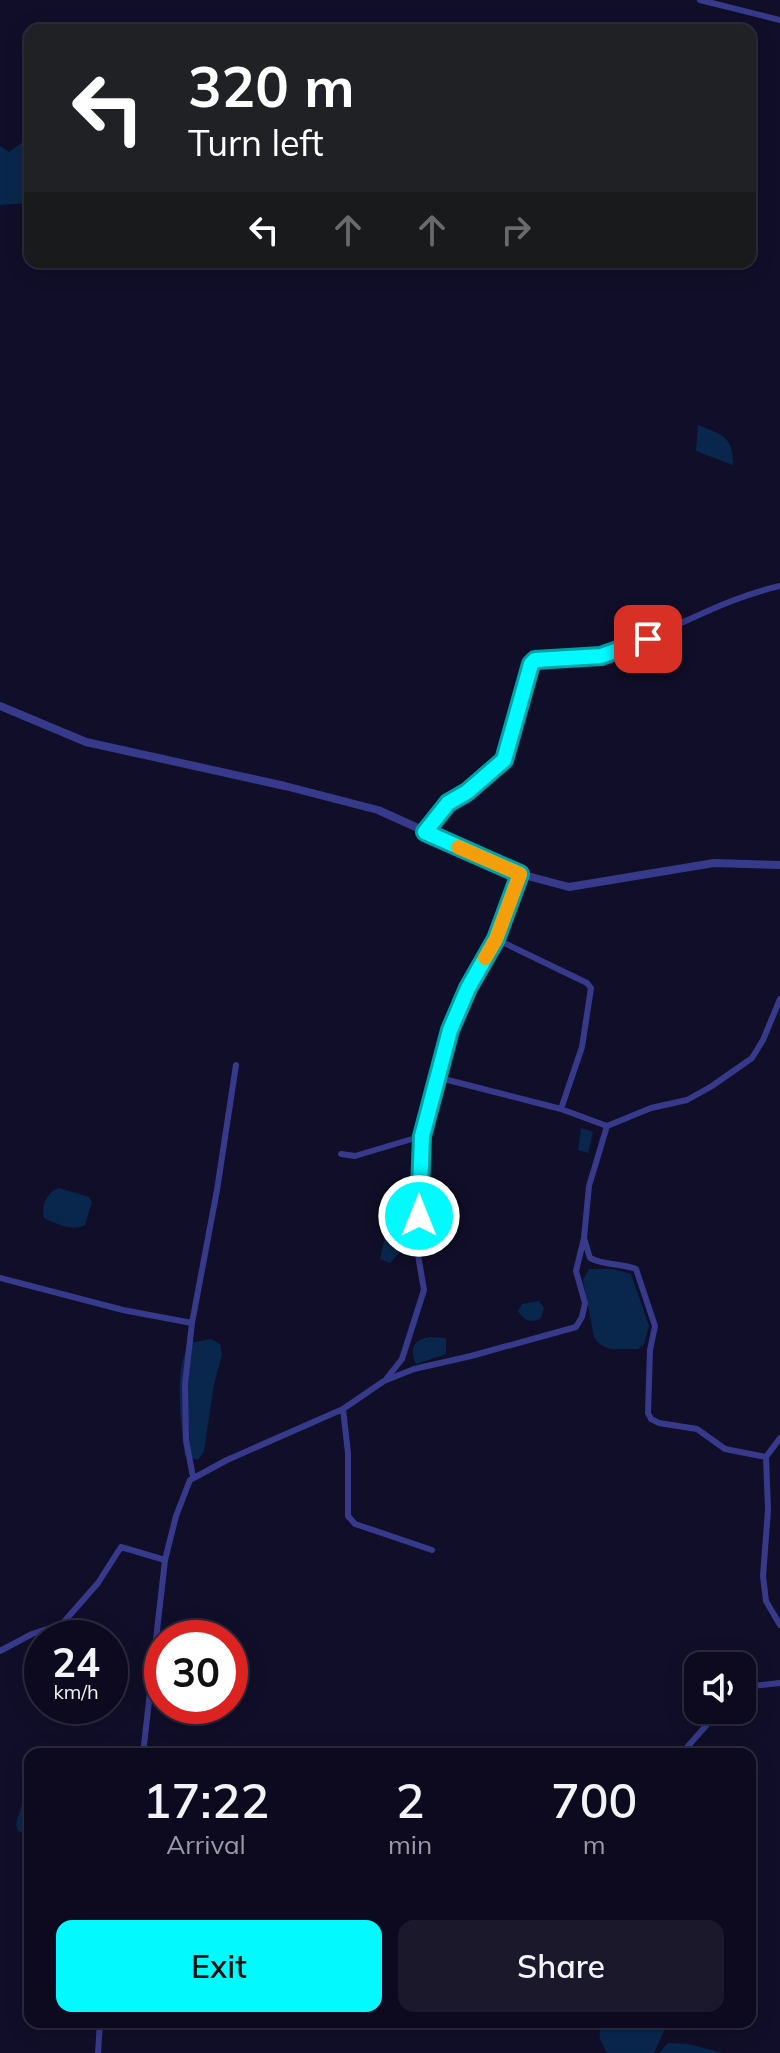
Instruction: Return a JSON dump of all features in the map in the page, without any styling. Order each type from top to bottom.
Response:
[{"type":"street","points":[[700,0],[780,20]]},
{"type":"street","points":[[425,832],[448,803],[467,792],[504,760],[531,664],[535,660],[601,656],[673,629],[714,608],[780,586]]},
{"type":"street","points":[[0,706],[86,742],[378,810],[520,874],[569,887],[714,863],[780,865]]},
{"type":"street","points":[[384,1381],[402,1359],[424,1290],[417,1249],[422,1136],[436,1077],[450,1030],[468,988],[496,939],[520,874]]},
{"type":"street","points":[[496,939],[587,983],[591,988],[582,1047],[561,1109]]},
{"type":"street","points":[[436,1077],[561,1109],[607,1126],[651,1108],[687,1100],[752,1058],[780,999]]},
{"type":"street","points":[[193,1477],[186,1440],[185,1384],[192,1323],[236,1065]]},
{"type":"street","points":[[144,1748],[165,1560],[183,1494],[193,1477],[343,1409],[384,1381],[414,1369],[576,1327],[585,1303],[576,1271],[584,1238],[589,1186],[607,1126]]},
{"type":"street","points":[[341,1154],[355,1156],[422,1136]]},
{"type":"street","points":[[584,1238],[590,1258],[604,1265],[625,1265],[636,1269],[641,1279],[655,1326],[649,1373],[648,1413],[651,1419],[697,1429],[725,1449],[766,1457]]},
{"type":"street","points":[[0,1278],[123,1310],[192,1323]]},
{"type":"street","points":[[343,1409],[348,1453],[348,1516],[361,1526],[432,1550]]},
{"type":"street","points":[[780,1438],[766,1457],[768,1510],[763,1576],[766,1601],[780,1625]]},
{"type":"street","points":[[0,1651],[32,1634],[62,1624],[98,1583],[121,1547],[165,1560]]},
{"type":"street","points":[[756,1686],[780,1683]]},
{"type":"street","points":[[686,1748],[708,1724]]},
{"type":"street","points":[[98,2053],[100,2028]]},
{"type":"water","points":[[24,141],[24,203],[0,205],[0,146],[9,152]]},
{"type":"water","points":[[698,425],[714,431],[729,442],[733,465],[696,451]]},
{"type":"water","points":[[581,1128],[593,1132],[588,1153],[578,1150]]},
{"type":"water","points":[[59,1188],[89,1197],[92,1202],[85,1225],[70,1227],[44,1218],[46,1200]]},
{"type":"water","points":[[402,1228],[404,1232],[400,1252],[390,1263],[380,1259],[386,1231]]},
{"type":"water","points":[[589,1269],[613,1269],[631,1274],[649,1326],[644,1344],[638,1349],[608,1348],[594,1337],[583,1280]]},
{"type":"water","points":[[539,1301],[544,1308],[541,1318],[534,1321],[522,1317],[518,1311],[522,1304]]},
{"type":"water","points":[[430,1337],[446,1338],[446,1354],[416,1364],[414,1346]]},
{"type":"water","points":[[211,1339],[220,1344],[222,1355],[214,1384],[204,1451],[198,1460],[185,1456],[181,1367],[190,1343]]},
{"type":"water","points":[[22,1804],[24,1833],[18,1831],[16,1824]]},
{"type":"water","points":[[599,2028],[665,2029],[654,2053],[607,2053],[600,2039]]},
{"type":"water","points":[[668,2043],[688,2044],[723,2053],[659,2053]]},
{"type":"slow traffic","points":[[458,847],[520,874],[496,939],[485,958]]},
{"type":"route","points":[[419,1216],[422,1136],[436,1077],[450,1030],[468,988],[496,939],[520,874],[425,832],[448,803],[467,792],[504,760],[531,664],[535,660],[601,656],[648,639]]}]
